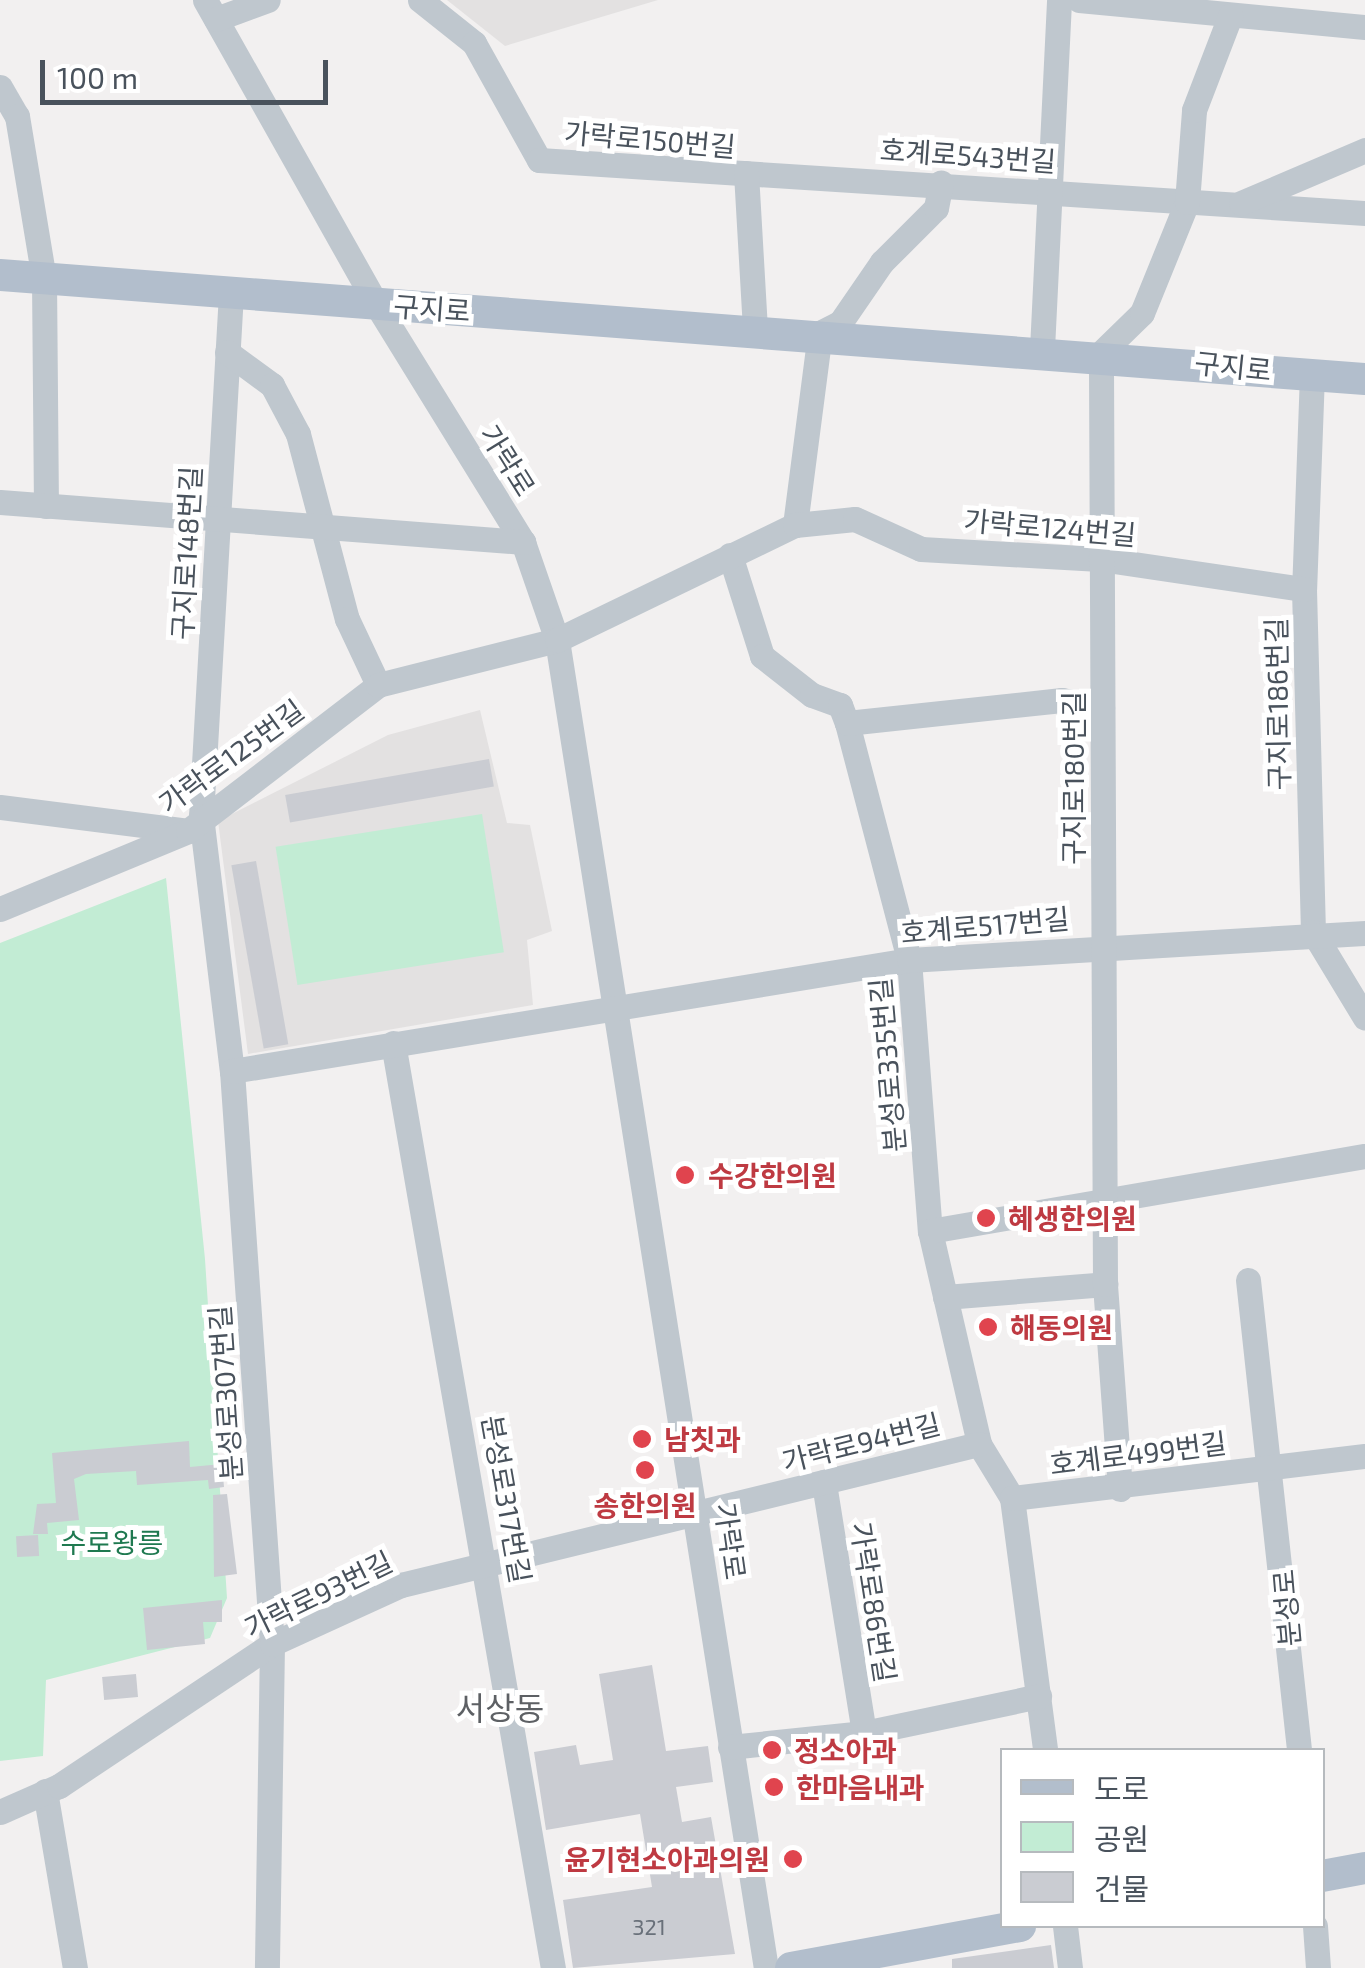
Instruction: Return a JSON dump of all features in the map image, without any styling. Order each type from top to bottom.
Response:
[{"type":"main road","name":"구지로","points":[[0,275],[1102,353],[1365,379]]},
{"type":"main road","points":[[1325,1875],[1365,1868]]},
{"type":"main road","points":[[791,1968],[1009,1928]]},
{"type":"street","points":[[210,9],[268,0]]},
{"type":"street","name":"가락로150번길","points":[[420,0],[474,43],[538,160],[746,173],[754,330]]},
{"type":"street","points":[[1042,349],[1055,192],[1059,0]]},
{"type":"street","points":[[1079,0],[1365,28]]},
{"type":"street","name":"가락로","points":[[210,9],[376,304],[524,542],[557,640],[766,1968]]},
{"type":"street","points":[[1102,353],[1142,313],[1186,202],[1194,110],[1230,16]]},
{"type":"street","points":[[0,87],[17,116],[44,279],[46,506]]},
{"type":"street","name":"호계로543번길","points":[[1237,206],[1365,150]]},
{"type":"street","name":"호계로543번길","points":[[746,173],[940,182],[1365,213]]},
{"type":"street","points":[[795,525],[820,333],[840,322],[882,262],[936,208],[940,182]]},
{"type":"street","name":"구지로148번길","points":[[194,823],[218,519],[230,293]]},
{"type":"street","points":[[227,352],[272,385],[298,434],[347,619],[378,684]]},
{"type":"street","name":"구지로180번길","points":[[1102,353],[1100,558],[1108,1203],[1104,1284],[1120,1489]]},
{"type":"street","name":"구지로186번길","points":[[1312,374],[1304,590],[1313,932],[1365,1018]]},
{"type":"street","points":[[0,502],[524,542]]},
{"type":"street","name":"가락로124번길","points":[[557,640],[795,525],[854,519],[921,549],[1100,558],[1304,590]]},
{"type":"street","points":[[730,555],[762,656],[812,695],[840,705],[847,723],[1062,700],[1102,708]]},
{"type":"street","name":"가락로125번길","points":[[0,909],[194,823],[378,684],[557,640]]},
{"type":"street","name":"분성로335번길","points":[[847,723],[909,960],[930,1230],[980,1444],[1012,1498],[1045,1748]]},
{"type":"street","points":[[0,807],[194,823]]},
{"type":"street","name":"분성로307번길","points":[[194,823],[232,1071],[272,1644],[267,1968]]},
{"type":"street","name":"호계로517번길","points":[[613,1004],[909,960],[1313,932],[1365,933]]},
{"type":"street","points":[[232,1071],[613,1004]]},
{"type":"street","name":"분성로317번길","points":[[393,1043],[489,1562],[553,1968]]},
{"type":"street","points":[[930,1230],[1108,1203],[1365,1156]]},
{"type":"street","points":[[1248,1280],[1272,1466]]},
{"type":"street","points":[[945,1297],[1104,1284]]},
{"type":"street","name":"가락로94번길","points":[[697,1513],[980,1444]]},
{"type":"street","name":"호계로499번길","points":[[1012,1498],[1120,1489],[1365,1456]]},
{"type":"street","name":"분성로","points":[[1272,1466],[1299,1748]]},
{"type":"street","name":"가락로86번길","points":[[824,1482],[864,1732]]},
{"type":"street","name":"가락로93번길","points":[[0,1812],[46,1790],[272,1644],[401,1584],[697,1513]]},
{"type":"street","points":[[730,1746],[864,1732],[1039,1696]]},
{"type":"street","points":[[46,1790],[76,1968]]},
{"type":"street","points":[[1065,1928],[1070,1968]]},
{"type":"street","points":[[1314,1928],[1318,1968]]},
{"type":"shaded area","points":[[447,0],[658,0],[505,46]]},
{"type":"shaded area","points":[[480,710],[507,823],[530,825],[552,931],[527,940],[533,1005],[248,1054],[218,821],[388,735]]},
{"type":"green space","points":[[482,814],[504,952],[297,985],[276,847]]},
{"type":"green space","name":"수로왕릉","points":[[166,878],[205,1259],[227,1598],[210,1638],[46,1680],[43,1756],[0,1761],[0,943]]},
{"type":"building","points":[[489,759],[494,787],[290,823],[285,795]]},
{"type":"building","points":[[256,861],[288,1044],[264,1049],[231,865]]},
{"type":"building","points":[[189,1441],[190,1467],[222,1464],[224,1487],[209,1489],[208,1480],[137,1485],[136,1471],[86,1474],[74,1479],[79,1520],[47,1523],[48,1534],[33,1534],[37,1504],[56,1503],[52,1453]]},
{"type":"building","points":[[227,1494],[237,1574],[214,1577],[213,1495]]},
{"type":"building","points":[[38,1535],[39,1556],[17,1557],[16,1536]]},
{"type":"building","points":[[222,1600],[222,1622],[203,1622],[205,1644],[147,1650],[143,1608]]},
{"type":"building","points":[[652,1665],[666,1751],[708,1746],[713,1782],[676,1787],[682,1822],[711,1817],[735,1954],[573,1968],[563,1900],[652,1887],[640,1814],[546,1830],[534,1752],[576,1745],[580,1765],[613,1760],[599,1674]]},
{"type":"building","points":[[136,1674],[138,1697],[104,1700],[102,1677]]},
{"type":"building","points":[[1051,1945],[1054,1968],[952,1968],[952,1959]]},
{"type":"place","name":"수강한의원","points":[[685,1175]]},
{"type":"place","name":"혜생한의원","points":[[986,1218]]},
{"type":"place","name":"해동의원","points":[[988,1327]]},
{"type":"place","name":"남칫과","points":[[642,1439]]},
{"type":"place","name":"송한의원","points":[[645,1470]]},
{"type":"place","name":"정소아과","points":[[772,1750]]},
{"type":"place","name":"한마음내과","points":[[774,1787]]},
{"type":"place","name":"윤기현소아과의원","points":[[793,1859]]},
{"type":"district","name":"서상동","points":[[500,1707]]}]
